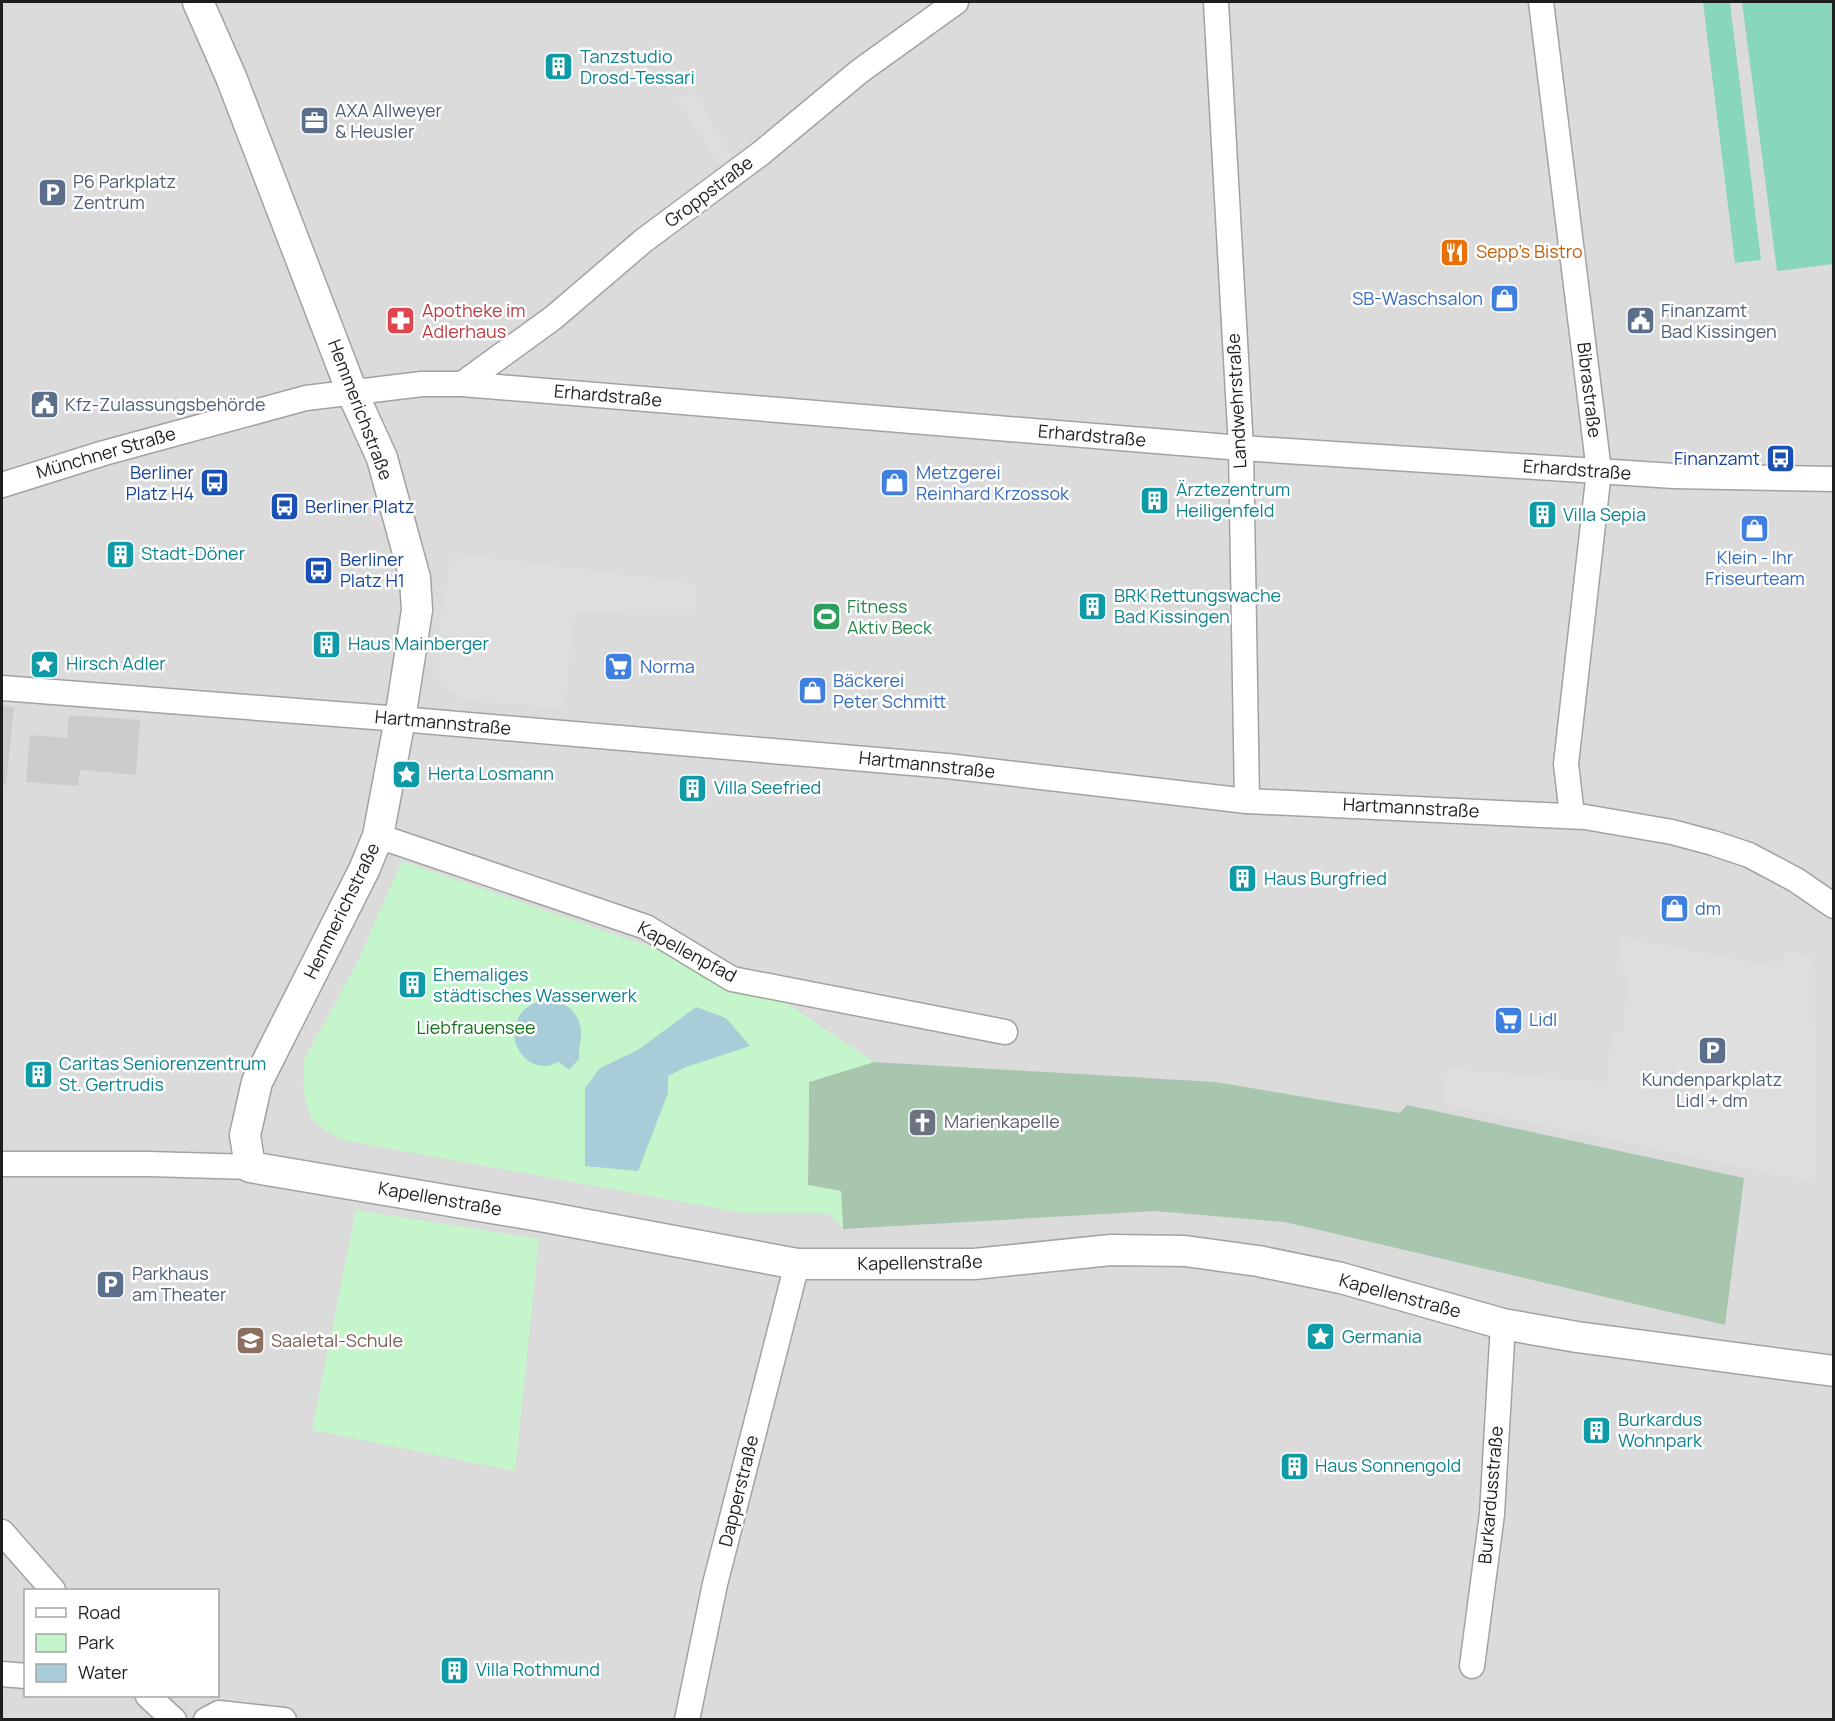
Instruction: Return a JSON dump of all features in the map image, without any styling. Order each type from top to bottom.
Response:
[{"type":"street","name":"Hemmerichstraße","points":[[198,2],[231,77],[352,392],[382,458],[415,578],[416,620],[378,836],[364,870],[257,1082],[245,1135],[250,1167]]},
{"type":"street","name":"Groppstraße","points":[[462,384],[553,318],[643,241],[760,154],[860,71],[956,2]]},
{"type":"street","name":"Landwehrstraße","points":[[1216,2],[1240,448],[1247,801]]},
{"type":"street","name":"Bibrastraße","points":[[1541,2],[1599,471],[1566,764],[1572,815]]},
{"type":"street","name":"Erhardstraße","points":[[352,392],[422,384],[462,384],[1240,448],[1674,477],[1833,479]]},
{"type":"street","name":"Münchner Straße","points":[[2,485],[104,453],[306,398],[352,392]]},
{"type":"street","name":"Hartmannstraße","points":[[2,688],[400,719],[947,766],[1247,801],[1572,815],[1672,832],[1749,855],[1796,880],[1833,906]]},
{"type":"street","name":"Kapellenpfad","points":[[378,836],[646,927],[732,979],[1005,1032]]},
{"type":"street","name":"Kapellenstraße","points":[[2,1164],[250,1167],[540,1216],[797,1264],[974,1264],[1111,1250],[1185,1251],[1258,1261],[1341,1278],[1503,1324],[1577,1337],[1833,1371]]},
{"type":"street","name":"Dapperstraße","points":[[687,1719],[715,1584],[797,1264]]},
{"type":"street","name":"Burkardusstraße","points":[[1472,1666],[1492,1514],[1503,1324]]},
{"type":"street","points":[[2,1532],[52,1589]]},
{"type":"street","points":[[2,1674],[24,1676]]},
{"type":"street","points":[[150,1697],[174,1719]]},
{"type":"street","points":[[206,1719],[219,1713],[284,1719]]},
{"type":"shaded area","points":[[2,2],[1833,2],[1833,1719],[2,1720]]},
{"type":"shaded area","points":[[693,89],[731,157],[719,164],[676,100]]},
{"type":"shaded area","points":[[452,553],[697,584],[694,610],[575,611],[564,709],[464,700],[444,688],[433,667]]},
{"type":"shaded area","points":[[2,706],[14,707],[6,785],[2,784]]},
{"type":"shaded area","points":[[69,715],[140,720],[136,775],[80,770],[78,786],[26,782],[30,735],[67,738]]},
{"type":"shaded area","name":"Kundenparkplatz Lidl + dm","points":[[1621,937],[1781,968],[1785,951],[1811,956],[1814,974],[1817,1183],[1443,1104],[1447,1068],[1606,1083],[1612,1032],[1623,1033],[1629,976],[1617,974]]},
{"type":"green space","points":[[1703,2],[1730,2],[1761,260],[1735,263]]},
{"type":"green space","points":[[1742,2],[1833,2],[1833,264],[1777,271]]},
{"type":"green space","name":"Liebfrauensee","points":[[402,861],[758,984],[874,1062],[809,1082],[808,1185],[841,1191],[843,1229],[829,1213],[744,1213],[343,1140],[326,1131],[311,1118],[303,1089],[304,1060],[356,965]]},
{"type":"green space","points":[[874,1062],[1215,1082],[1400,1113],[1407,1105],[1744,1178],[1725,1325],[1285,1222],[1155,1211],[843,1229],[841,1191],[808,1185],[809,1082]]},
{"type":"green space","points":[[356,1210],[539,1239],[515,1471],[312,1430]]},
{"type":"water","points":[[547,999],[572,1010],[581,1027],[579,1059],[569,1070],[559,1062],[545,1066],[533,1063],[523,1056],[517,1047],[514,1036],[521,1013],[532,1004]]},
{"type":"water","points":[[696,1007],[726,1018],[750,1046],[686,1067],[668,1076],[668,1093],[638,1171],[585,1166],[585,1088],[600,1068],[638,1050]]},
{"type":"place","name":"Tanzstudio Drosd-Tessari","points":[[559,67]]},
{"type":"place","name":"AXA Allweyer & Heusler","points":[[314,121]]},
{"type":"place","name":"P6 Parkplatz Zentrum","points":[[52,192]]},
{"type":"place","name":"Sepp’s Bistro","points":[[1455,252]]},
{"type":"place","name":"SB-Waschsalon","points":[[1504,299]]},
{"type":"place","name":"Apotheke im Adlerhaus","points":[[401,321]]},
{"type":"place","name":"Finanzamt Bad Kissingen","points":[[1640,321]]},
{"type":"place","name":"Kfz-Zulassungsbehörde","points":[[44,405]]},
{"type":"place","name":"Finanzamt","points":[[1781,459]]},
{"type":"place","name":"Berliner Platz H4","points":[[215,483]]},
{"type":"place","name":"Metzgerei Reinhard Krzossok","points":[[895,483]]},
{"type":"place","name":"Ärztezentrum Heiligenfeld","points":[[1155,500]]},
{"type":"place","name":"Berliner Platz","points":[[284,507]]},
{"type":"place","name":"Villa Sepia","points":[[1542,515]]},
{"type":"place","name":"Klein - Ihr Friseurteam","points":[[1755,529]]},
{"type":"place","name":"Stadt-Döner","points":[[120,554]]},
{"type":"place","name":"Berliner Platz H1","points":[[319,570]]},
{"type":"place","name":"BRK Rettungswache Bad Kissingen","points":[[1093,606]]},
{"type":"place","name":"Fitness Aktiv Beck","points":[[826,617]]},
{"type":"place","name":"Haus Mainberger","points":[[327,644]]},
{"type":"place","name":"Hirsch Adler","points":[[45,664]]},
{"type":"place","name":"Norma","points":[[619,667]]},
{"type":"place","name":"Bäckerei Peter Schmitt","points":[[812,691]]},
{"type":"place","name":"Herta Losmann","points":[[407,774]]},
{"type":"place","name":"Villa Seefried","points":[[693,788]]},
{"type":"place","name":"Haus Burgfried","points":[[1243,879]]},
{"type":"place","name":"dm","points":[[1674,909]]},
{"type":"place","name":"Ehemaliges städtisches Wasserwerk","points":[[412,985]]},
{"type":"place","name":"Lidl","points":[[1508,1020]]},
{"type":"place","name":"Kundenparkplatz Lidl + dm","points":[[1712,1051]]},
{"type":"place","name":"Caritas Seniorenzentrum St. Gertrudis","points":[[38,1074]]},
{"type":"place","name":"Marienkapelle","points":[[923,1122]]},
{"type":"place","name":"Parkhaus am Theater","points":[[111,1284]]},
{"type":"place","name":"Germania","points":[[1321,1337]]},
{"type":"place","name":"Saaletal-Schule","points":[[250,1341]]},
{"type":"place","name":"Burkardus Wohnpark","points":[[1597,1430]]},
{"type":"place","name":"Haus Sonnengold","points":[[1294,1466]]},
{"type":"place","name":"Villa Rothmund","points":[[455,1670]]}]
